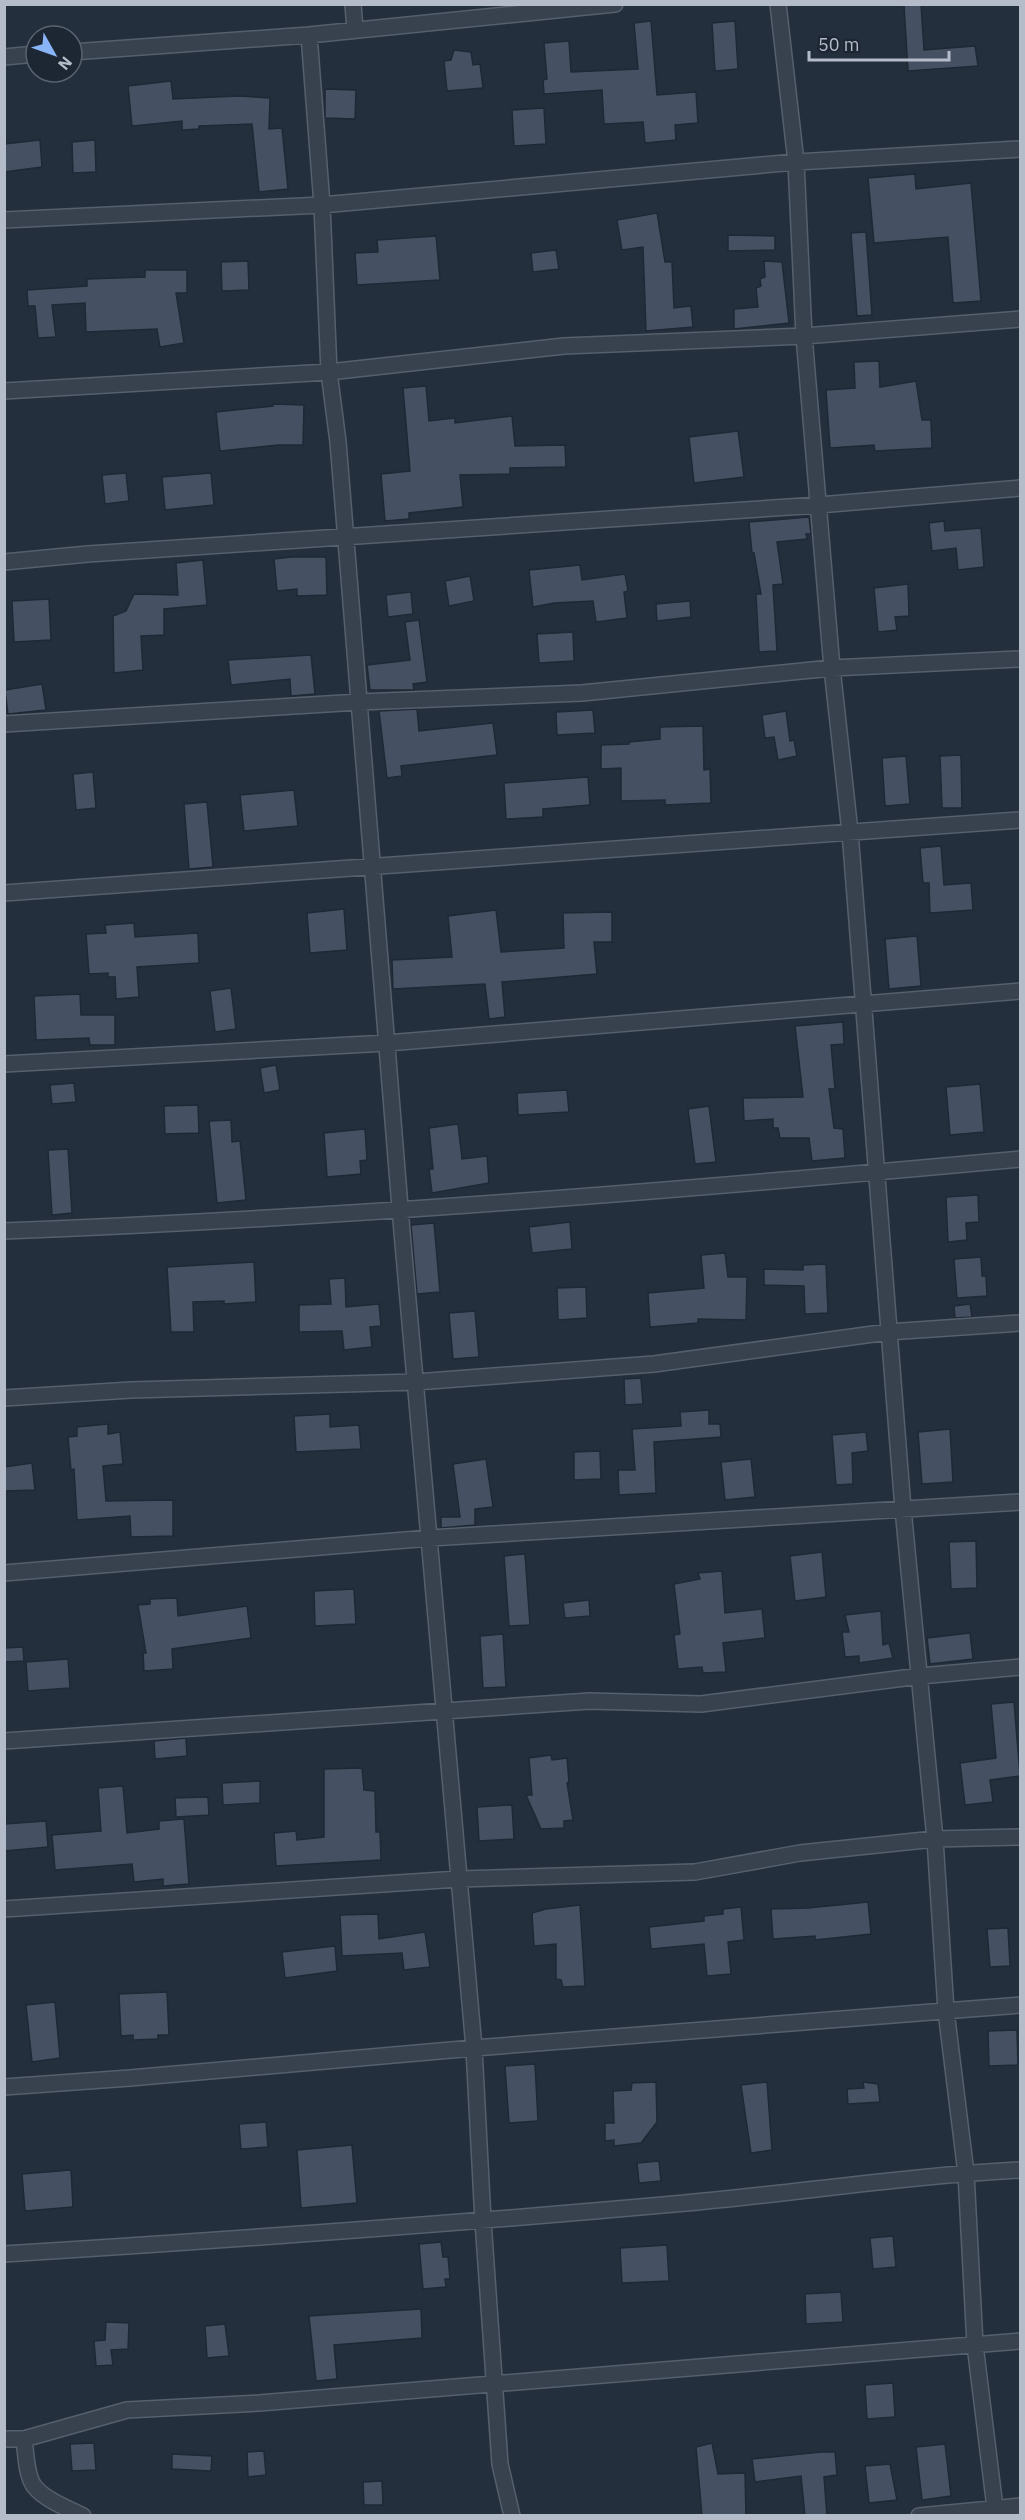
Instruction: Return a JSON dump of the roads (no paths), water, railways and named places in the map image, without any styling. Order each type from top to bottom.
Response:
[{"type":"street","points":[[353,4],[356,30]]},
{"type":"street","points":[[84,51],[356,30],[615,4]]},
{"type":"street","points":[[778,4],[796,162],[804,336],[832,669],[849,832],[888,1332],[934,1839],[946,2011],[966,2173],[975,2345],[995,2512]]},
{"type":"street","points":[[309,34],[322,205],[329,372],[338,442],[400,1209],[474,2048],[483,2221],[500,2464],[512,2516]]},
{"type":"street","points":[[4,57],[24,55]]},
{"type":"street","points":[[4,220],[322,205],[796,162],[1020,150]]},
{"type":"street","points":[[4,391],[329,372],[564,346],[804,336],[1020,319]]},
{"type":"street","points":[[4,562],[88,554],[819,505],[1020,488]]},
{"type":"street","points":[[4,724],[359,702],[582,693],[832,669],[1020,659]]},
{"type":"street","points":[[4,893],[1020,820]]},
{"type":"street","points":[[4,1064],[387,1043],[1020,991]]},
{"type":"street","points":[[4,1231],[171,1224],[400,1209],[875,1173],[1020,1159]]},
{"type":"street","points":[[4,1398],[131,1390],[416,1382],[654,1364],[888,1332],[1020,1323]]},
{"type":"street","points":[[4,1573],[430,1538],[1020,1502]]},
{"type":"street","points":[[4,1741],[590,1701],[701,1704],[920,1676],[1020,1667]]},
{"type":"street","points":[[4,1909],[459,1879],[695,1872],[800,1853],[934,1839],[1020,1837]]},
{"type":"street","points":[[4,2086],[130,2078],[1020,2005]]},
{"type":"street","points":[[4,2254],[483,2221],[726,2199],[966,2173],[1020,2170]]},
{"type":"street","points":[[4,2439],[24,2439],[127,2410],[259,2403],[1020,2341]]},
{"type":"street","points":[[24,2439],[29,2473],[34,2486],[56,2503],[83,2516]]},
{"type":"street","points":[[919,2516],[995,2512],[1020,2506]]}]
